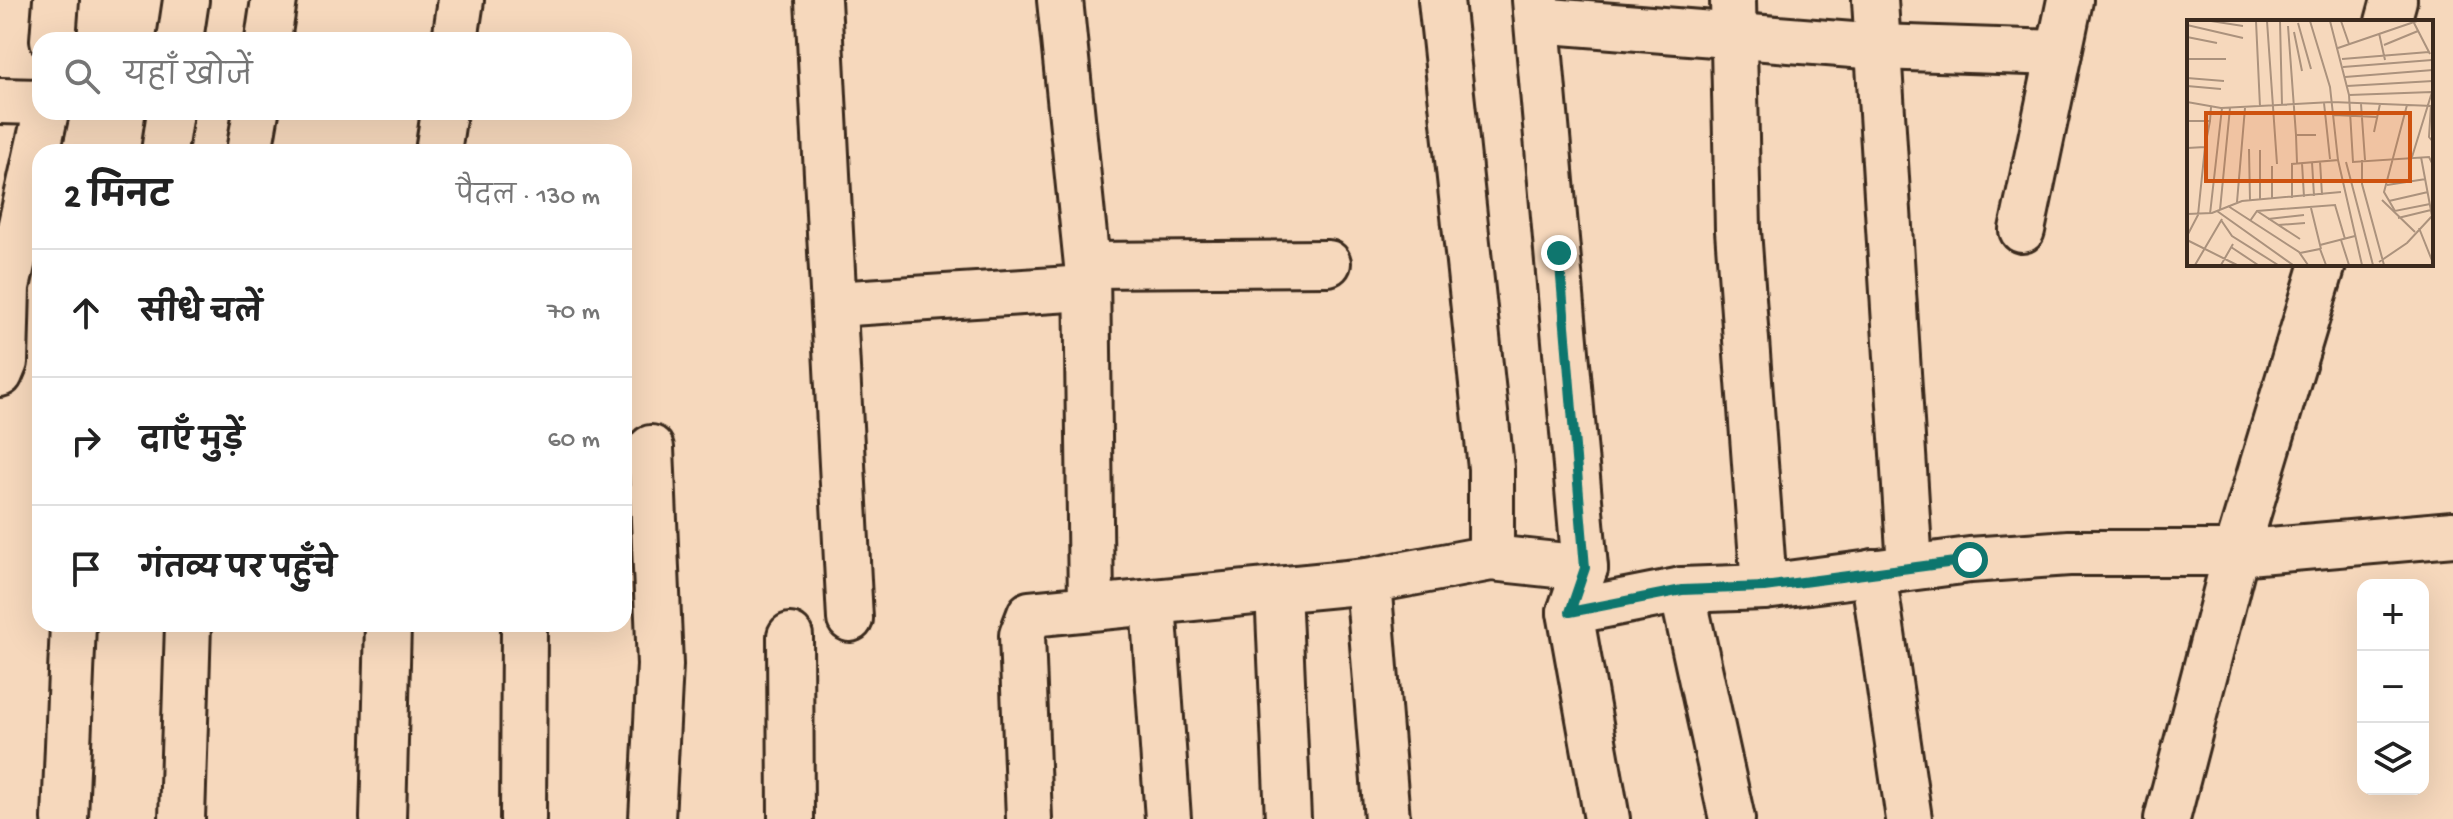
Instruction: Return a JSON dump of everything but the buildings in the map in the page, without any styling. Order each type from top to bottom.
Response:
[{"type":"street","points":[[54,32],[56,0]]},
{"type":"street","points":[[181,32],[186,0]]},
{"type":"street","points":[[269,32],[274,0]]},
{"type":"street","points":[[456,32],[461,0]]},
{"type":"street","points":[[818,0],[850,619]]},
{"type":"street","points":[[1060,0],[1087,277],[1091,607]]},
{"type":"street","points":[[1441,0],[1491,468],[1491,558]]},
{"type":"street","points":[[1875,0],[1891,569],[1909,819]]},
{"type":"street","points":[[2022,230],[2070,0]]},
{"type":"street","points":[[2389,20],[2394,0]]},
{"type":"street","points":[[1607,819],[1570,612],[1585,568],[1536,10],[1734,17],[1878,47],[2059,53]]},
{"type":"street","points":[[1734,17],[1738,230],[1764,587]]},
{"type":"street","points":[[0,101],[32,102]]},
{"type":"street","points":[[38,144],[44,120]]},
{"type":"street","points":[[165,144],[169,120]]},
{"type":"street","points":[[250,144],[255,120]]},
{"type":"street","points":[[439,144],[443,120]]},
{"type":"street","points":[[0,374],[5,362],[4,287],[32,170]]},
{"type":"street","points":[[834,304],[1087,277],[1328,263]]},
{"type":"street","points":[[2167,819],[2236,553],[2322,266]]},
{"type":"street","points":[[651,448],[660,665],[652,819]]},
{"type":"street","points":[[1570,612],[1682,590],[1764,587],[1891,569],[2069,553],[2236,553],[2453,534]]},
{"type":"street","points":[[1029,819],[1024,624],[1030,614],[1368,581],[1491,558],[1585,568]]},
{"type":"street","points":[[1368,581],[1387,819]]},
{"type":"street","points":[[1278,590],[1288,819]]},
{"type":"street","points":[[1682,590],[1732,819]]},
{"type":"street","points":[[1153,603],[1168,819]]},
{"type":"street","points":[[65,819],[73,632]]},
{"type":"street","points":[[182,819],[188,632]]},
{"type":"street","points":[[383,819],[388,632]]},
{"type":"street","points":[[523,819],[524,632]]},
{"type":"street","points":[[790,636],[791,819]]},
{"type":"route","points":[[1559,253],[1585,568],[1570,612],[1682,590],[1764,587],[1970,560]]}]
